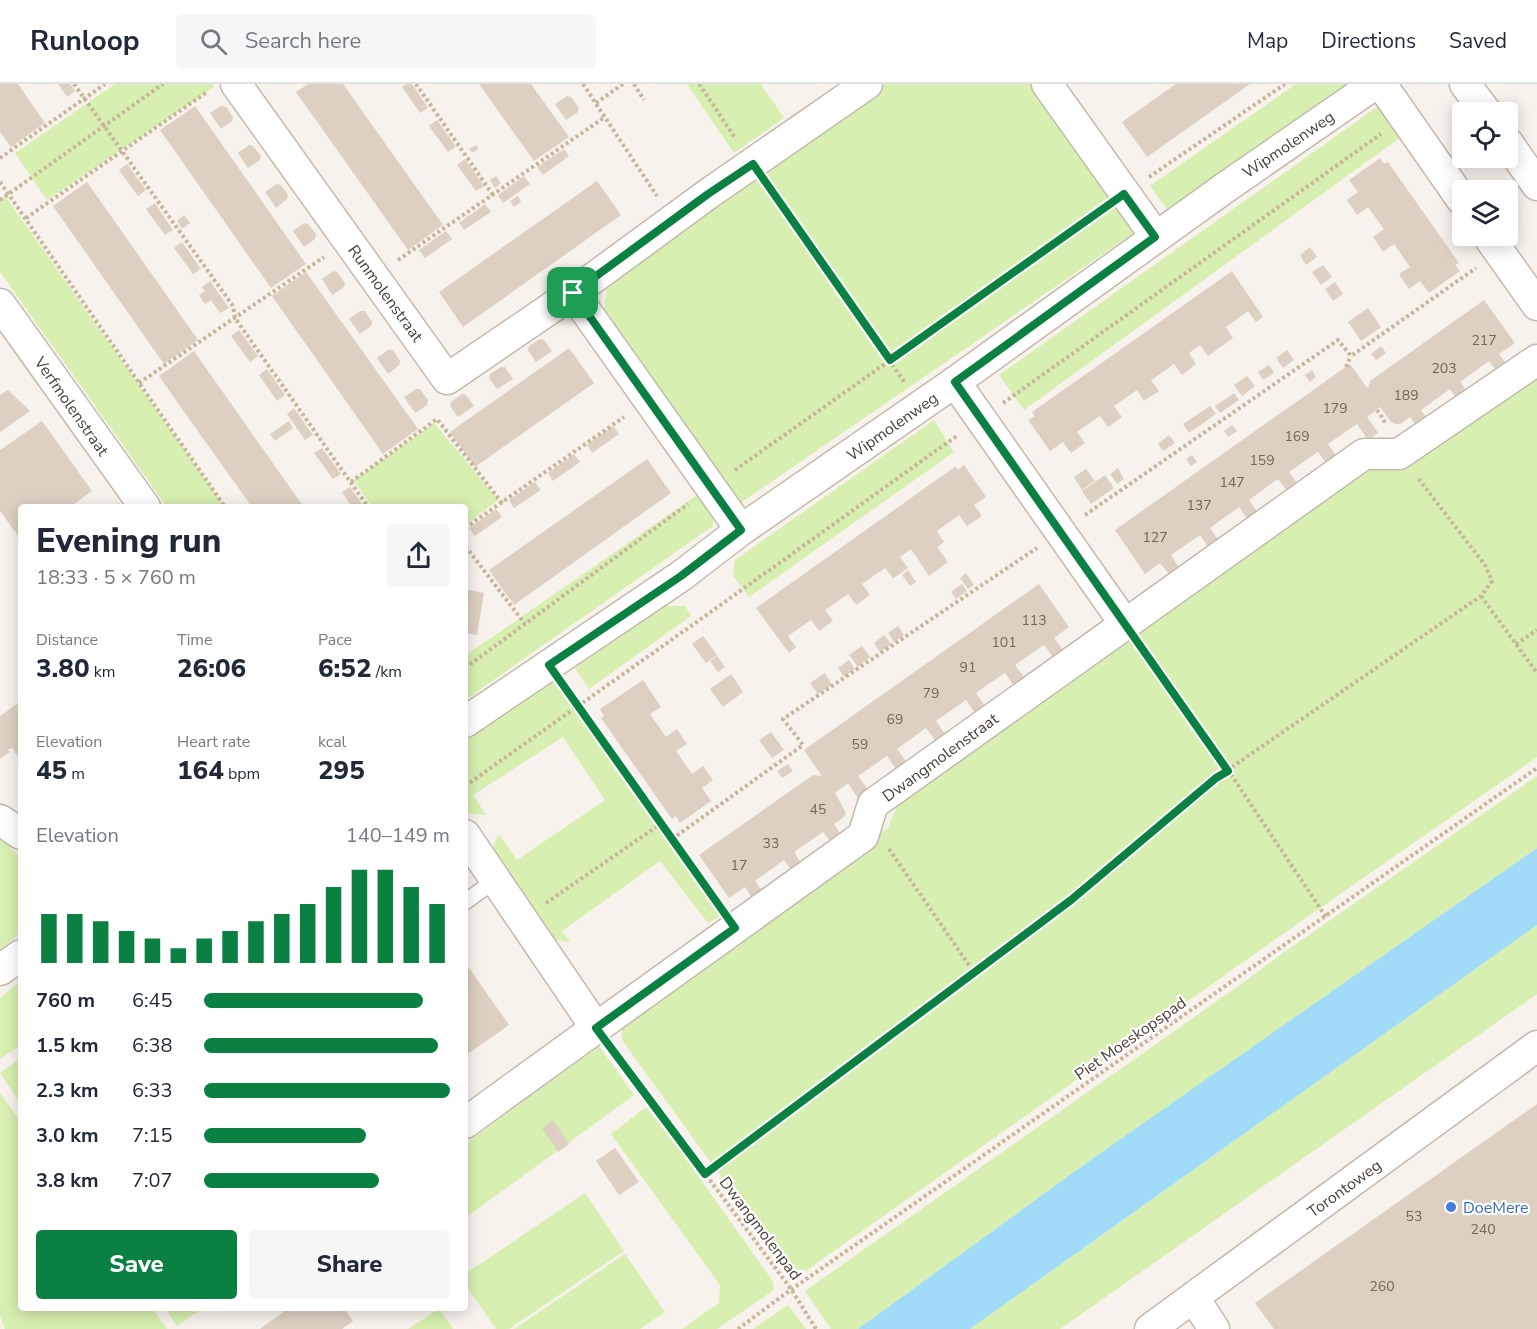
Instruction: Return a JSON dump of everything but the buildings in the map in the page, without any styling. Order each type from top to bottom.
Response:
[{"type":"street","name":"Runmolenstraat","points":[[223,87],[348,240],[447,379],[573,293],[672,220],[867,84]]},
{"type":"street","points":[[1047,84],[1155,237]]},
{"type":"street","name":"Wipmolenweg","points":[[468,720],[681,576],[741,530],[921,406],[1155,237],[1376,84]]},
{"type":"street","points":[[1381,84],[1452,187]]},
{"type":"street","points":[[1465,84],[1478,102]]},
{"type":"street","points":[[1518,157],[1537,185]]},
{"type":"street","points":[[1495,246],[1537,305]]},
{"type":"street","points":[[573,293],[741,530]]},
{"type":"street","name":"Verfmolenstraat","points":[[0,304],[143,504]]},
{"type":"street","points":[[1399,454],[1537,360]]},
{"type":"street","points":[[955,382],[1125,624]]},
{"type":"street","name":"Dwangmolenstraat","points":[[468,1121],[863,836],[873,804],[1364,454],[1399,454]]},
{"type":"street","points":[[0,820],[18,832]]},
{"type":"street","points":[[468,840],[596,1028]]},
{"type":"street","points":[[0,970],[18,957]]},
{"type":"street","name":"Torontoweg","points":[[1150,1329],[1537,1046]]},
{"type":"street","points":[[1194,1298],[1214,1329]]},
{"type":"lane","points":[[468,900],[494,880]]},
{"type":"path","points":[[74,84],[233,306],[235,318],[366,504]]},
{"type":"path","points":[[0,158],[105,84]]},
{"type":"path","points":[[0,200],[163,84]]},
{"type":"path","points":[[416,84],[493,195]]},
{"type":"path","points":[[583,84],[672,220]]},
{"type":"path","points":[[596,103],[623,84]]},
{"type":"path","points":[[633,84],[644,100]]},
{"type":"path","points":[[699,84],[921,406]]},
{"type":"path","points":[[468,666],[711,487],[1124,194],[1285,84]]},
{"type":"path","points":[[26,218],[122,151],[223,87]]},
{"type":"path","points":[[374,277],[605,117]]},
{"type":"path","points":[[0,182],[223,504]]},
{"type":"path","points":[[140,384],[348,240]]},
{"type":"path","points":[[1346,367],[1351,356]]},
{"type":"path","points":[[468,527],[649,399]]},
{"type":"path","points":[[351,482],[438,418],[501,503]]},
{"type":"path","points":[[705,1174],[1071,900],[1216,778],[1481,596],[1492,581],[1485,565],[1399,454]]},
{"type":"path","points":[[468,550],[525,624]]},
{"type":"path","points":[[1481,596],[1537,674]]},
{"type":"path","points":[[1125,624],[1326,917]]},
{"type":"path","points":[[1516,644],[1537,630]]},
{"type":"path","points":[[549,665],[735,928]]},
{"type":"path","name":"Piet Moeskopspad","points":[[738,1329],[791,1289],[1537,768]]},
{"type":"path","points":[[868,819],[975,974]]},
{"type":"path","points":[[521,920],[662,823]]},
{"type":"path","name":"Dwangmolenpad","points":[[596,1028],[791,1289],[816,1329]]},
{"type":"green space","points":[[115,84],[212,84],[214,87],[47,200],[15,153]]},
{"type":"green space","points":[[687,84],[761,84],[784,118],[734,153]]},
{"type":"green space","points":[[885,84],[1035,84],[1138,230],[739,504],[604,312],[608,274]]},
{"type":"green space","points":[[1296,84],[1356,84],[1169,212],[1150,186]]},
{"type":"green space","points":[[1380,105],[1401,137],[1024,410],[999,375]]},
{"type":"green space","points":[[5,196],[223,504],[165,504],[0,272],[0,200]]},
{"type":"green space","points":[[1537,375],[1537,757],[807,1270],[788,1269],[622,1040],[622,1019],[888,828],[902,795],[1370,462]]},
{"type":"green space","points":[[934,420],[954,452],[749,597],[733,576],[735,560]]},
{"type":"green space","points":[[434,423],[498,500],[468,523],[468,504],[370,504],[354,480]]},
{"type":"green space","points":[[700,493],[714,515],[713,526],[468,698],[468,654]]},
{"type":"green space","points":[[664,606],[685,606],[691,616],[589,689],[575,668]]},
{"type":"green space","points":[[554,679],[721,915],[708,923],[660,861],[562,931],[570,942],[550,940],[490,854],[499,834],[517,860],[605,800],[563,737],[473,795],[486,815],[468,813],[468,737]]},
{"type":"green space","points":[[1537,776],[1537,848],[1089,1161],[858,1329],[831,1329],[805,1291]]},
{"type":"green space","points":[[0,836],[18,856],[18,935],[0,950]]},
{"type":"green space","points":[[1537,925],[1537,994],[1060,1329],[970,1329]]},
{"type":"green space","points":[[18,983],[18,1047],[0,1059],[0,998]]},
{"type":"green space","points":[[599,1046],[634,1095],[468,1216],[468,1142]]},
{"type":"green space","points":[[18,1060],[18,1100],[0,1073]]},
{"type":"green space","points":[[0,1093],[18,1119],[18,1311],[154,1311],[167,1329],[5,1329],[0,1315]]},
{"type":"green space","points":[[646,1107],[772,1280],[774,1290],[717,1329],[682,1329],[719,1303],[720,1285],[611,1134]]},
{"type":"green space","points":[[585,1193],[624,1251],[509,1329],[496,1329],[468,1288],[468,1272]]},
{"type":"green space","points":[[625,1254],[665,1312],[640,1329],[514,1329]]},
{"type":"green space","points":[[788,1305],[806,1329],[753,1329]]},
{"type":"green space","points":[[167,1311],[199,1311],[177,1326]]},
{"type":"green space","points":[[436,1311],[441,1311],[453,1329],[408,1329]]},
{"type":"water","points":[[1537,848],[1537,925],[970,1329],[858,1329],[1089,1161]]},
{"type":"place","name":"DoeMere","points":[[1451,1207]]},
{"type":"route","points":[[753,164],[890,360],[1124,194],[1155,237],[955,382],[1228,771],[1216,778],[1071,900],[975,974],[705,1174],[596,1028],[735,928],[549,665],[681,576],[741,530],[573,293],[708,194],[753,164]]}]
